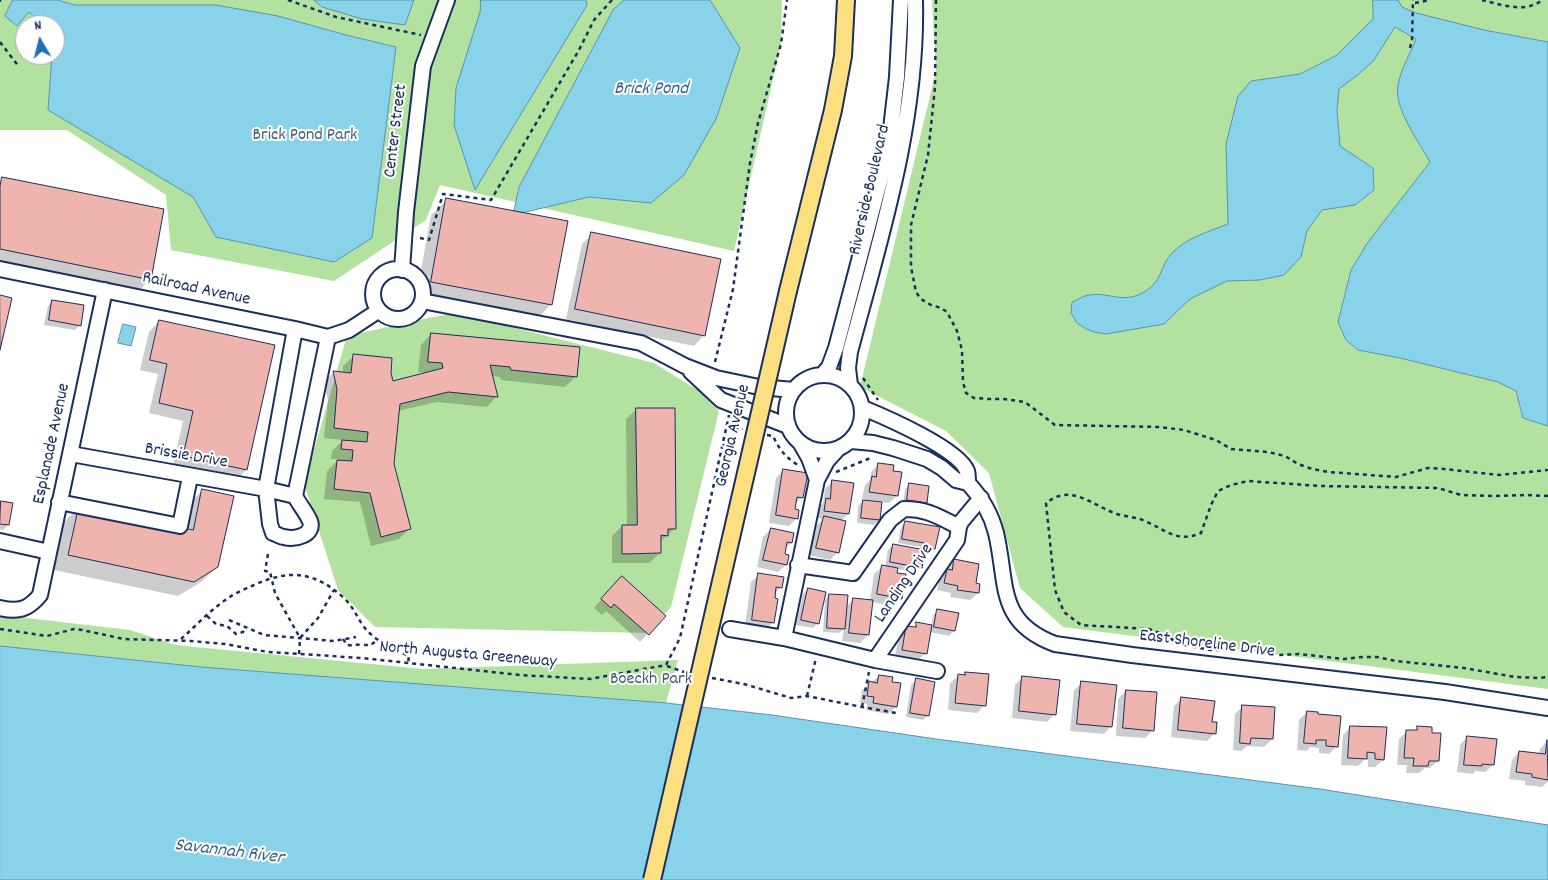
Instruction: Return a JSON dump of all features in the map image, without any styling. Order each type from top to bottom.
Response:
[{"type":"main road","name":"Georgia Avenue","points":[[652,880],[788,291],[833,110],[843,56],[846,0]]},
{"type":"street","name":"Center Street","points":[[402,270],[406,212],[423,66],[447,0]]},
{"type":"street","name":"Riverside Boulevard","points":[[822,375],[829,367],[836,348],[882,173],[891,130],[897,77],[901,0]]},
{"type":"street","name":"Riverside Boulevard","points":[[850,385],[848,368],[850,352],[890,203],[902,148],[913,62],[916,21],[915,0]]},
{"type":"street","name":"Railroad Avenue","points":[[0,269],[295,329],[328,338]]},
{"type":"street","points":[[402,270],[410,272],[421,285],[422,301],[412,315],[396,320],[380,314],[373,299],[372,291],[375,283],[386,272],[402,270]]},
{"type":"street","name":"Esplanade Avenue","points":[[0,608],[11,611],[24,609],[33,604],[40,595],[105,290]]},
{"type":"street","points":[[422,301],[641,343],[685,366],[716,378],[759,387],[794,390]]},
{"type":"street","points":[[295,329],[266,489],[270,524],[273,532],[284,538],[302,537],[308,532],[310,526],[310,521],[295,496],[328,338],[349,330],[378,311]]},
{"type":"street","points":[[685,366],[721,400],[788,426]]},
{"type":"street","points":[[784,638],[817,480],[827,460],[837,450],[851,441],[862,422],[863,408],[856,390],[844,380],[830,375],[807,379],[794,390],[787,406],[788,426],[809,458],[817,480]]},
{"type":"street","points":[[851,441],[873,443],[927,459],[942,468],[956,480],[968,482],[966,470],[955,457],[918,433],[863,408]]},
{"type":"street","points":[[801,444],[819,451],[837,450]]},
{"type":"street","name":"Brissie Drive","points":[[71,454],[190,477],[266,489],[295,496]]},
{"type":"street","points":[[59,502],[180,526],[190,477]]},
{"type":"street","name":"East Shoreline Drive","points":[[968,482],[981,498],[992,518],[996,532],[1004,587],[1011,609],[1017,619],[1034,635],[1054,644],[1445,692],[1548,708]]},
{"type":"street","name":"Landing Drive","points":[[873,664],[957,540],[961,522],[981,498]]},
{"type":"street","points":[[798,566],[853,573],[890,520],[904,509],[930,512],[959,527]]},
{"type":"street","points":[[0,541],[49,552]]},
{"type":"street","points":[[730,629],[784,638],[873,664],[937,670]]},
{"type":"path","points":[[288,0],[336,17],[427,37]]},
{"type":"path","points":[[420,238],[429,240],[442,194],[491,200],[579,50],[594,20],[612,0]]},
{"type":"path","points":[[715,362],[733,289],[750,162],[758,123],[781,44],[787,0]]},
{"type":"path","points":[[936,0],[935,87],[928,156],[910,225],[911,267],[916,292],[921,299],[947,312],[957,331],[962,350],[963,382],[966,393],[974,398],[989,400],[1004,398],[1024,402],[1055,425],[1160,427],[1184,430],[1216,440],[1231,449],[1268,452],[1285,456],[1298,464],[1312,469],[1330,472],[1389,477],[1428,468],[1499,475],[1548,470]]},
{"type":"path","points":[[1410,48],[1414,2],[1430,0]]},
{"type":"path","points":[[1482,0],[1518,8],[1538,3],[1542,0]]},
{"type":"path","points":[[0,42],[19,67]]},
{"type":"path","points":[[862,377],[880,404]]},
{"type":"path","points":[[691,674],[666,666],[680,638],[731,404]]},
{"type":"path","points":[[1548,496],[1461,495],[1438,488],[1321,486],[1248,481],[1231,485],[1218,491],[1201,533],[1181,538],[1145,520],[1116,514],[1091,501],[1069,494],[1054,497],[1046,503],[1055,590],[1064,612],[1081,625],[1148,629],[1167,636],[1179,644],[1210,650],[1257,650],[1279,655],[1299,654],[1344,659],[1362,656],[1377,657],[1396,661],[1464,668],[1515,677],[1538,678],[1548,676]]},
{"type":"path","points":[[268,554],[265,570],[270,572],[275,593],[300,638],[299,654]]},
{"type":"path","points":[[180,640],[219,604],[235,594],[272,578],[287,574],[301,574],[314,577],[334,590],[350,604],[365,628],[378,640],[408,656],[408,663]]},
{"type":"path","points":[[300,638],[318,618],[334,590]]},
{"type":"path","points":[[207,616],[216,624],[227,626],[236,634],[241,633],[246,627]]},
{"type":"path","points":[[230,620],[264,635],[334,641],[356,637]]},
{"type":"path","name":"North Augusta Greeneway","points":[[0,629],[47,636],[66,631],[82,630],[124,639],[180,640],[226,644],[268,652],[408,663],[520,675],[590,679],[666,666]]},
{"type":"path","points":[[343,639],[347,645],[352,646],[369,646],[378,640]]},
{"type":"path","points":[[807,696],[816,657]]},
{"type":"path","points":[[862,708],[873,664]]},
{"type":"path","points":[[709,677],[744,684],[791,698],[807,696],[896,713]]},
{"type":"green space","name":"Brick Pond Park","points":[[0,0],[782,0],[781,44],[734,251],[440,185],[426,220],[334,281],[171,250],[166,195],[67,130],[0,130]]},
{"type":"green space","points":[[932,0],[1548,0],[1548,689],[1063,627],[1020,588],[989,473],[946,431],[860,387],[936,71]]},
{"type":"green space","points":[[456,313],[654,363],[699,391],[719,411],[671,607],[648,633],[375,627],[338,590],[304,484],[347,336]]},
{"type":"green space","name":"Boeckh Park","points":[[0,615],[130,630],[175,645],[423,669],[678,660],[666,703],[201,667],[0,646]]},
{"type":"water","points":[[13,0],[57,0],[75,5],[216,5],[278,16],[396,47],[372,238],[334,262],[216,237],[193,197],[48,110],[51,65],[65,65],[65,15],[32,15],[29,12],[26,15],[15,15],[15,24],[5,16]]},
{"type":"water","points":[[314,0],[414,0],[405,25],[362,19],[322,7]]},
{"type":"water","points":[[481,0],[586,0],[587,5],[475,190],[454,125],[456,88],[480,12]]},
{"type":"water","name":"Brick Pond","points":[[624,0],[710,0],[740,48],[716,119],[684,175],[651,203],[589,197],[513,215],[519,187],[613,10]]},
{"type":"water","points":[[1373,0],[1398,0],[1402,7],[1416,13],[1484,30],[1548,42],[1548,426],[1523,418],[1516,391],[1498,382],[1400,358],[1358,350],[1346,340],[1338,322],[1351,270],[1368,242],[1430,162],[1403,114],[1397,94],[1401,73],[1416,39],[1395,27],[1374,60],[1339,89],[1337,111],[1340,146],[1373,168],[1374,190],[1355,205],[1322,210],[1307,231],[1301,257],[1284,275],[1260,280],[1227,281],[1190,299],[1164,324],[1106,334],[1086,329],[1077,323],[1071,313],[1072,302],[1086,296],[1097,294],[1127,298],[1148,290],[1157,280],[1168,258],[1185,242],[1228,224],[1226,144],[1238,96],[1251,81],[1300,74],[1337,55],[1373,19]]},
{"type":"water","points":[[123,324],[136,327],[131,346],[118,343]]},
{"type":"water","name":"Savannah River","points":[[0,646],[201,667],[666,703],[772,715],[936,739],[1320,789],[1548,825],[1548,880],[0,880]]},
{"type":"building","points":[[2,177],[164,209],[151,280],[0,249],[0,187]]},
{"type":"building","points":[[446,198],[568,221],[552,305],[431,282]]},
{"type":"building","points":[[591,232],[721,259],[705,336],[575,309]]},
{"type":"building","points":[[0,295],[12,298],[0,350]]},
{"type":"building","points":[[52,300],[84,305],[81,326],[49,320]]},
{"type":"building","points":[[159,320],[275,345],[247,470],[183,456],[193,411],[159,403],[167,364],[150,360]]},
{"type":"building","points":[[431,333],[580,347],[577,377],[511,370],[510,367],[490,365],[498,397],[448,392],[400,404],[394,464],[411,529],[381,537],[370,493],[334,489],[337,460],[352,461],[353,450],[341,449],[342,440],[367,442],[368,432],[334,428],[337,389],[333,371],[351,373],[353,354],[392,358],[391,373],[393,381],[443,368],[442,363],[428,362]]},
{"type":"building","points":[[636,408],[675,408],[676,529],[668,529],[668,536],[661,535],[661,553],[622,554],[622,525],[637,525]]},
{"type":"building","points":[[878,463],[894,465],[893,471],[902,472],[898,496],[869,492],[872,476],[876,477]]},
{"type":"building","points":[[783,469],[808,473],[803,498],[797,497],[795,509],[799,510],[798,519],[776,515]]},
{"type":"building","points":[[832,480],[854,483],[849,514],[824,511],[826,498],[830,499]]},
{"type":"building","points":[[909,483],[929,486],[927,503],[907,500]]},
{"type":"building","points":[[202,489],[234,496],[218,567],[194,582],[68,555],[79,505],[193,530]]},
{"type":"building","points":[[863,500],[882,502],[880,520],[861,518]]},
{"type":"building","points":[[1,501],[13,503],[9,525],[0,524]]},
{"type":"building","points":[[824,516],[846,521],[839,553],[816,548]]},
{"type":"building","points":[[905,521],[940,527],[935,549],[923,547],[924,543],[902,539]]},
{"type":"building","points":[[771,528],[794,533],[792,543],[787,542],[785,554],[789,555],[787,565],[763,560]]},
{"type":"building","points":[[893,544],[925,550],[922,568],[890,562]]},
{"type":"building","points":[[954,559],[979,564],[976,583],[980,584],[979,593],[957,590],[958,586],[944,583],[947,569],[952,570]]},
{"type":"building","points":[[882,565],[898,568],[897,573],[906,574],[902,599],[877,594]]},
{"type":"building","points":[[758,573],[784,577],[782,588],[776,587],[775,598],[778,599],[774,623],[752,620]]},
{"type":"building","points":[[622,576],[666,616],[649,635],[614,604],[611,608],[601,599]]},
{"type":"building","points":[[808,588],[826,592],[819,624],[801,620]]},
{"type":"building","points":[[829,594],[848,595],[845,629],[827,628]]},
{"type":"building","points":[[853,598],[873,600],[869,635],[849,633]]},
{"type":"building","points":[[937,609],[959,613],[955,631],[934,627]]},
{"type":"building","points":[[916,622],[932,625],[927,654],[902,650],[906,626],[916,627]]},
{"type":"building","points":[[965,672],[989,674],[986,706],[955,703],[958,674],[965,675]]},
{"type":"building","points":[[879,675],[893,677],[892,682],[901,683],[897,707],[873,703],[874,697],[867,696],[869,681],[877,683]]},
{"type":"building","points":[[1022,676],[1060,680],[1056,715],[1019,711]]},
{"type":"building","points":[[916,678],[935,682],[929,716],[910,713]]},
{"type":"building","points":[[1081,681],[1117,685],[1112,727],[1077,724]]},
{"type":"building","points":[[1126,690],[1157,692],[1154,731],[1123,728]]},
{"type":"building","points":[[1181,697],[1215,701],[1212,722],[1217,722],[1216,734],[1178,730]]},
{"type":"building","points":[[1242,705],[1275,707],[1273,739],[1251,738],[1250,744],[1240,743]]},
{"type":"building","points":[[1307,711],[1341,716],[1338,747],[1326,746],[1326,740],[1316,740],[1316,744],[1304,743]]},
{"type":"building","points":[[1350,726],[1387,727],[1384,760],[1375,759],[1375,753],[1367,752],[1367,759],[1348,758]]},
{"type":"building","points":[[1417,726],[1432,727],[1432,733],[1441,733],[1439,761],[1429,761],[1428,766],[1413,766],[1414,758],[1404,758],[1406,730],[1417,730]]},
{"type":"building","points":[[1467,736],[1497,739],[1494,765],[1464,765]]},
{"type":"building","points":[[1547,740],[1548,780],[1532,777],[1532,774],[1516,772],[1519,751],[1545,754]]}]
